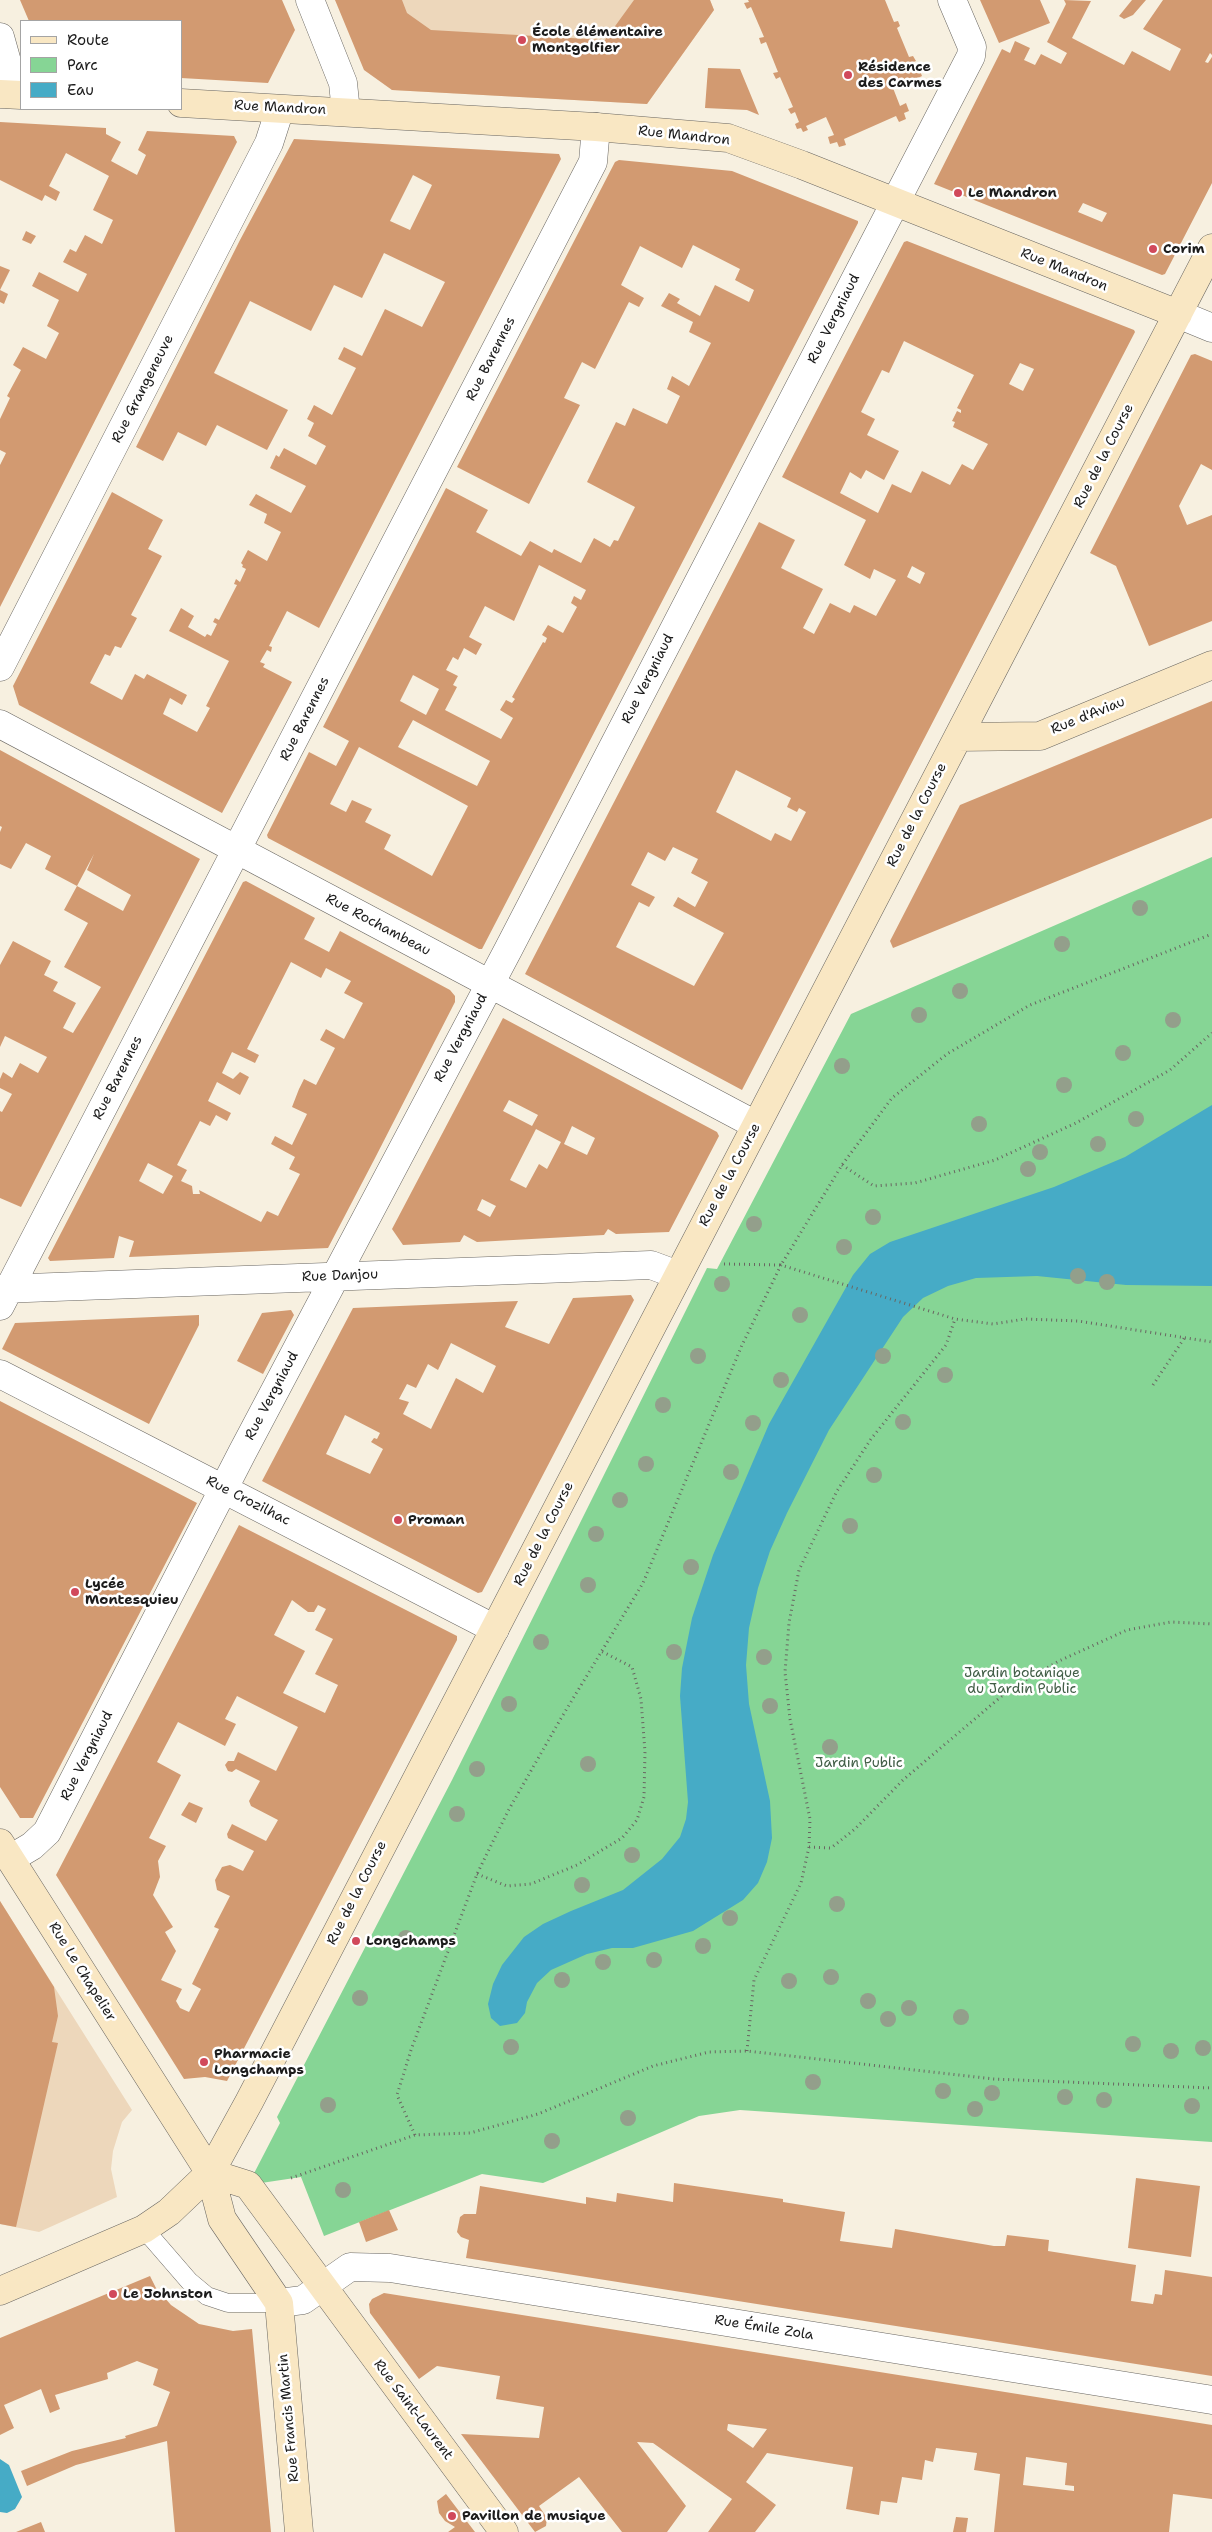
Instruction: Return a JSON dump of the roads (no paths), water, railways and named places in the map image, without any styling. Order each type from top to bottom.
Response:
[{"type":"street","points":[[310,0],[343,83],[346,112]]},
{"type":"street","name":"Rue Vergniaud","points":[[5,1851],[32,1846],[47,1832],[224,1489],[490,984],[896,203],[971,56],[972,47],[952,0]]},
{"type":"street","points":[[0,37],[7,62],[10,94]]},
{"type":"street","name":"Rue Mandron","points":[[182,103],[596,127],[728,138],[759,148],[1212,328]]},
{"type":"street","name":"Rue Grangeneuve","points":[[0,667],[270,143],[278,115],[277,108]]},
{"type":"street","name":"Rue Barennes","points":[[3,1295],[237,850],[593,162],[596,127]]},
{"type":"street","name":"Rue de la Course","points":[[0,2291],[144,2229],[169,2212],[210,2173],[249,2102],[1212,248]]},
{"type":"street","name":"Rue d'Aviau","points":[[958,738],[1040,736],[1212,665]]},
{"type":"street","name":"Rue Rochambeau","points":[[0,724],[756,1126]]},
{"type":"street","name":"Rue Danjou","points":[[3,1295],[336,1277],[652,1265],[678,1274]]},
{"type":"street","name":"Rue Crozilhac","points":[[0,1374],[495,1629]]},
{"type":"street","name":"Rue Le Chapelier","points":[[5,1851],[210,2173],[222,2219],[279,2303]]},
{"type":"street","name":"Rue Saint-Laurent","points":[[210,2173],[248,2185],[504,2532]]},
{"type":"street","name":"Rue Émile Zola","points":[[279,2303],[302,2300],[350,2267],[390,2268],[1212,2400]]},
{"type":"street","name":"Rue Francis Martin","points":[[279,2303],[299,2532]]},
{"type":"lane","points":[[144,2229],[189,2281],[207,2296],[228,2303],[279,2303]]},
{"type":"water","points":[[1212,1105],[1212,1286],[1126,1285],[1037,1276],[976,1278],[948,1286],[923,1298],[903,1317],[829,1430],[770,1551],[758,1588],[749,1628],[746,1665],[749,1704],[770,1801],[772,1838],[767,1862],[758,1883],[743,1900],[693,1931],[633,1948],[612,1948],[587,1954],[551,1970],[537,1983],[527,2002],[525,2013],[517,2023],[500,2026],[491,2018],[488,2004],[493,1984],[502,1965],[524,1937],[543,1924],[623,1890],[662,1859],[680,1837],[686,1819],[688,1802],[680,1696],[682,1668],[692,1618],[713,1555],[769,1424],[853,1275],[870,1254],[890,1242],[1054,1187],[1125,1157]]},
{"type":"water","points":[[0,2459],[9,2465],[22,2497],[15,2509],[7,2513],[0,2512]]},
{"type":"place","name":"École élémentaire Montgolfier","points":[[522,40]]},
{"type":"place","name":"Résidence des Carmes","points":[[848,75]]},
{"type":"place","name":"Le Mandron","points":[[958,193]]},
{"type":"place","name":"Corim","points":[[1153,249]]},
{"type":"place","name":"Proman","points":[[398,1520]]},
{"type":"place","name":"Lycée Montesquieu","points":[[75,1592]]},
{"type":"place","name":"Longchamps","points":[[356,1941]]},
{"type":"place","name":"Pharmacie Longchamps","points":[[204,2062]]},
{"type":"place","name":"Le Johnston","points":[[113,2294]]},
{"type":"place","name":"Pavillon de musique","points":[[452,2516]]},
{"type":"park label","name":"Jardin botanique du Jardin Public","points":[[1022,1682]]},
{"type":"park label","name":"Jardin Public","points":[[859,1763]]}]
